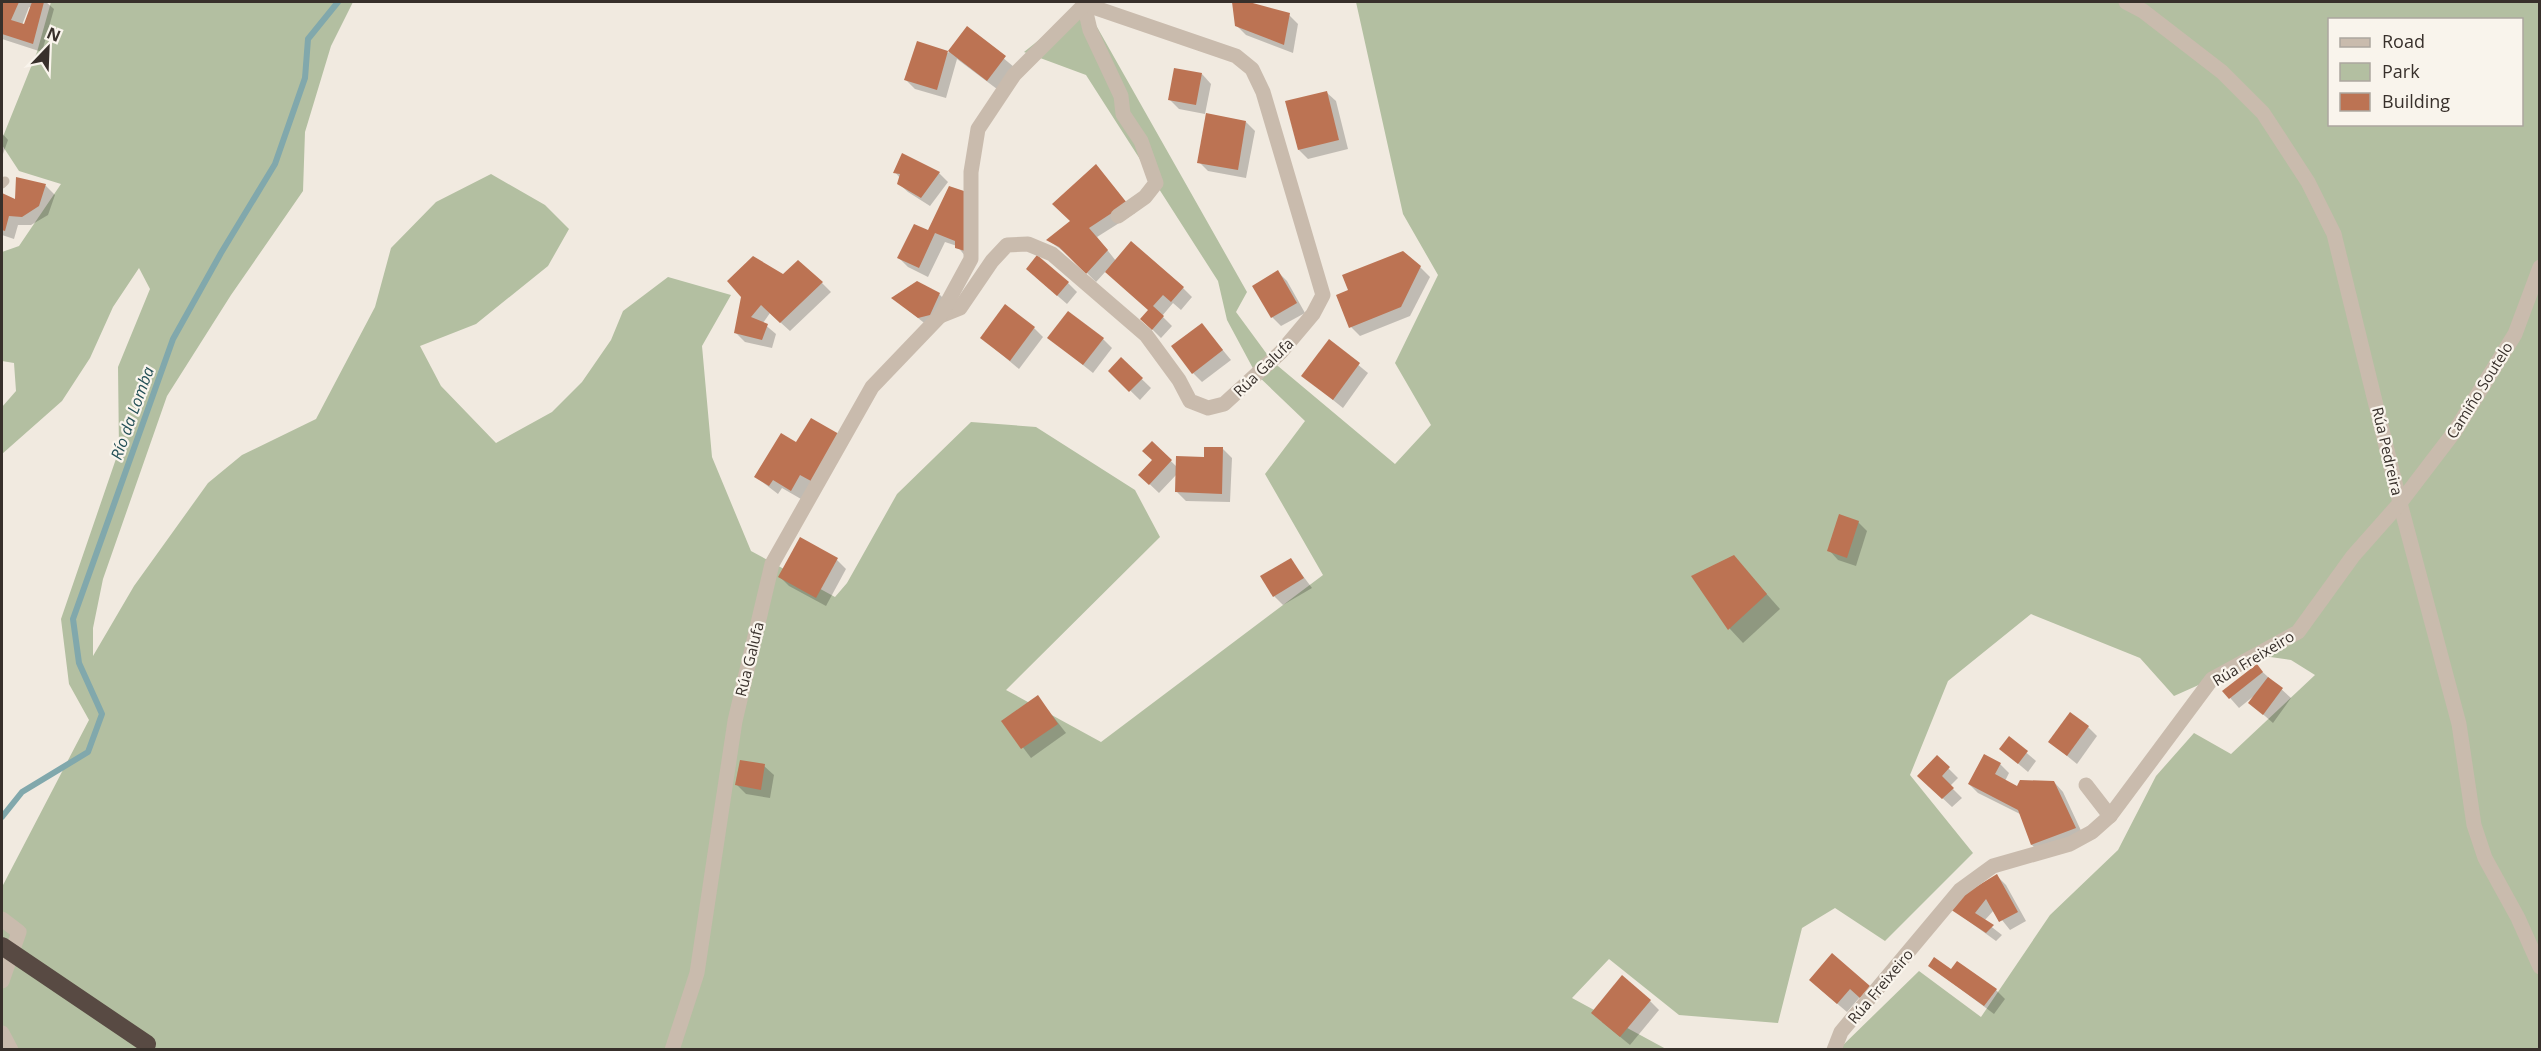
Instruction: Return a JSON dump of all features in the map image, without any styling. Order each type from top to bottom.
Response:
[{"type":"highway","points":[[2,946],[147,1044]]},
{"type":"street","name":"Rúa Pedreira","points":[[2126,2],[2144,11],[2222,72],[2263,113],[2308,182],[2334,234],[2400,504],[2459,724],[2474,825],[2485,858],[2518,918],[2540,967]]},
{"type":"street","points":[[1086,3],[1090,30],[1121,96],[1122,114],[1141,141],[1156,183],[1145,197],[1118,216]]},
{"type":"street","name":"Rúa Galufa","points":[[672,1050],[697,973],[735,721],[772,564],[872,387],[940,315],[971,259],[971,172],[978,129],[1014,75],[1086,3],[1236,56],[1252,69],[1263,92],[1323,295],[1313,314],[1281,352],[1224,404],[1208,408],[1190,401],[1179,380],[1146,335],[1052,254],[1028,244],[1007,245],[992,261],[960,308],[940,315]]},
{"type":"street","name":"Camiño Soutelo","points":[[2400,504],[2455,431],[2515,334],[2540,267]]},
{"type":"street","name":"Rúa Freixeiro","points":[[1834,1050],[1841,1032],[1960,890],[1992,866],[2070,844],[2092,832],[2110,816],[2212,679],[2298,632],[2353,556],[2400,504]]},
{"type":"street","points":[[2086,785],[2110,816]]},
{"type":"street","points":[[2,919],[20,932],[2,981]]},
{"type":"street","points":[[2,1033],[11,1050]]},
{"type":"green space","points":[[51,2],[353,2],[331,46],[305,132],[303,191],[231,295],[167,396],[103,579],[93,628],[93,656],[134,586],[208,483],[242,455],[316,419],[375,307],[391,248],[436,202],[491,174],[545,205],[569,229],[548,266],[476,324],[420,346],[441,386],[496,443],[552,412],[582,382],[611,340],[623,311],[668,277],[731,295],[702,346],[712,457],[751,551],[835,597],[847,583],[897,494],[971,422],[1036,427],[1135,490],[1160,537],[1006,690],[1101,742],[1323,575],[1265,474],[1305,421],[1256,374],[1227,320],[1218,281],[1086,75],[1024,52],[1084,4],[1247,292],[1236,312],[1272,361],[1395,464],[1431,425],[1395,363],[1438,275],[1403,214],[1356,2],[2539,2],[2539,1049],[1839,1049],[1919,971],[1981,1017],[2050,915],[2118,850],[2156,776],[2194,733],[2231,754],[2315,675],[2291,660],[2256,655],[2174,696],[2140,658],[2031,614],[1948,681],[1910,775],[1973,853],[1885,941],[1835,908],[1802,928],[1778,1023],[1679,1015],[1609,959],[1572,998],[1666,1049],[2,1050],[2,887],[89,720],[69,684],[61,619],[119,450],[118,367],[150,289],[139,268],[113,307],[90,358],[62,401],[2,454],[2,407],[16,391],[14,363],[2,361],[2,252],[19,246],[61,184],[19,171],[2,145],[2,139],[37,52]]},
{"type":"building","points":[[2,2],[19,2],[11,20],[24,24],[32,2],[44,2],[33,44],[2,34]]},
{"type":"building","points":[[1232,2],[1249,2],[1290,13],[1284,45],[1235,26]]},
{"type":"building","points":[[967,26],[1006,56],[987,81],[948,51]]},
{"type":"building","points":[[917,41],[948,51],[937,90],[904,80]]},
{"type":"building","points":[[1174,68],[1202,73],[1196,105],[1168,100]]},
{"type":"building","points":[[1327,91],[1339,140],[1298,150],[1285,101]]},
{"type":"building","points":[[1206,113],[1246,121],[1238,170],[1197,163]]},
{"type":"building","points":[[902,153],[940,172],[921,198],[897,184],[900,174],[893,173]]},
{"type":"building","points":[[1096,164],[1127,203],[1089,228],[1108,250],[1086,274],[1059,247],[1046,240],[1070,221],[1052,204]]},
{"type":"building","points":[[16,177],[46,184],[39,206],[22,217],[9,216],[5,231],[2,230],[2,193],[15,199]]},
{"type":"building","points":[[949,186],[964,191],[965,251],[955,248],[955,241],[935,233],[919,268],[897,258],[914,224],[928,230]]},
{"type":"building","points":[[1131,241],[1184,287],[1171,302],[1163,295],[1153,306],[1164,316],[1152,330],[1140,319],[1148,310],[1105,272]]},
{"type":"building","points":[[1403,251],[1421,266],[1401,307],[1349,328],[1336,295],[1348,290],[1342,275]]},
{"type":"building","points":[[1037,255],[1069,282],[1057,296],[1026,269]]},
{"type":"building","points":[[753,256],[783,274],[798,260],[823,282],[780,323],[761,305],[751,317],[768,324],[762,340],[734,333],[741,297],[727,281]]},
{"type":"building","points":[[1278,270],[1297,303],[1271,318],[1252,286]]},
{"type":"building","points":[[917,281],[940,293],[930,315],[918,318],[891,298]]},
{"type":"building","points":[[1005,304],[1035,327],[1010,361],[980,338]]},
{"type":"building","points":[[1068,311],[1104,338],[1083,365],[1047,338]]},
{"type":"building","points":[[1202,323],[1223,350],[1192,374],[1171,346]]},
{"type":"building","points":[[1329,339],[1360,363],[1333,400],[1301,376]]},
{"type":"building","points":[[1121,357],[1143,378],[1129,392],[1108,371]]},
{"type":"building","points":[[811,418],[839,434],[811,481],[800,475],[791,491],[773,480],[769,486],[754,477],[781,433],[796,442]]},
{"type":"building","points":[[1152,441],[1172,460],[1149,485],[1138,475],[1152,460],[1142,451]]},
{"type":"building","points":[[1204,447],[1223,447],[1222,494],[1175,492],[1176,456],[1204,457]]},
{"type":"building","points":[[1839,514],[1859,521],[1847,558],[1827,551]]},
{"type":"building","points":[[800,537],[838,558],[816,598],[778,577]]},
{"type":"building","points":[[1734,555],[1767,594],[1728,630],[1691,576]]},
{"type":"building","points":[[1291,558],[1304,578],[1273,597],[1260,576]]},
{"type":"building","points":[[2257,664],[2263,672],[2229,699],[2222,691]]},
{"type":"building","points":[[2268,677],[2283,688],[2263,715],[2248,703]]},
{"type":"building","points":[[1038,695],[1058,724],[1021,749],[1001,721]]},
{"type":"building","points":[[2070,712],[2089,726],[2067,756],[2048,742]]},
{"type":"building","points":[[2009,736],[2028,751],[2018,764],[1999,749]]},
{"type":"building","points":[[1984,754],[2001,763],[1995,774],[2017,786],[2020,780],[2054,781],[2076,828],[2031,845],[2018,810],[1968,784]]},
{"type":"building","points":[[1937,755],[1950,767],[1942,776],[1954,788],[1942,799],[1917,776]]},
{"type":"building","points":[[740,760],[765,764],[761,790],[735,785]]},
{"type":"building","points":[[1997,874],[2018,912],[1999,922],[1986,899],[1975,913],[1994,925],[1986,933],[1950,909],[1958,898]]},
{"type":"building","points":[[1832,953],[1870,986],[1860,998],[1850,989],[1837,1004],[1809,980]]},
{"type":"building","points":[[1934,957],[1951,969],[1957,961],[1997,989],[1984,1006],[1928,966]]},
{"type":"building","points":[[1622,975],[1651,1000],[1620,1037],[1591,1013]]},
{"type":"waterway","name":"Río da Lomba","points":[[2,817],[22,792],[88,752],[102,714],[79,663],[73,619],[173,339],[221,253],[275,164],[305,78],[308,39],[338,2]]}]
